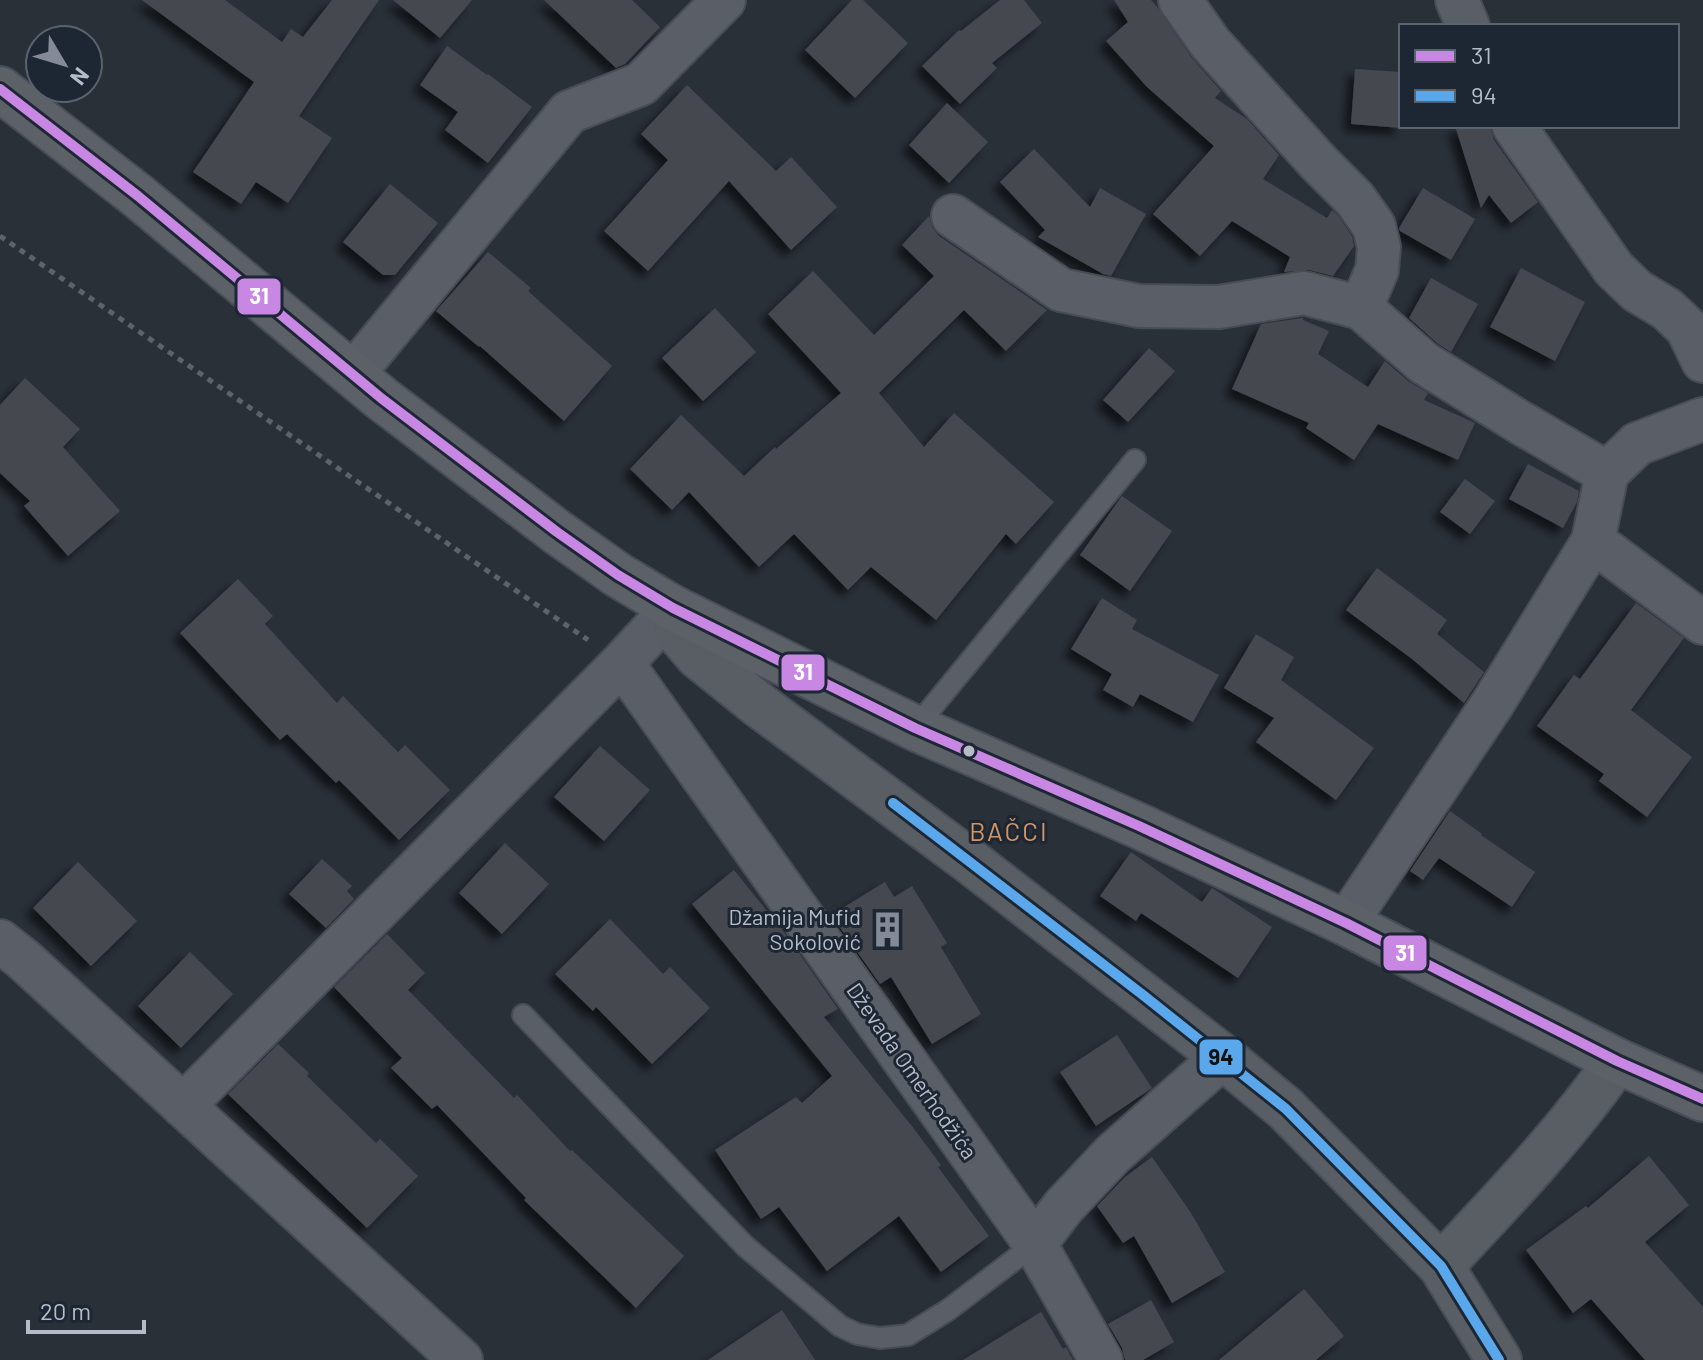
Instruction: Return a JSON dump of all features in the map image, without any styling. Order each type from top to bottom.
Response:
[{"type":"main road","points":[[0,89],[138,196],[394,408],[557,532],[618,575],[673,608],[915,728],[1139,826],[1346,923],[1617,1061],[1703,1099]]},
{"type":"main road","points":[[673,608],[678,633],[698,656],[971,862],[1286,1109],[1441,1266],[1499,1360]]},
{"type":"main road","points":[[1441,1266],[1547,1152],[1617,1061]]},
{"type":"street","points":[[353,374],[569,112],[641,84],[724,0]]},
{"type":"street","points":[[1180,0],[1211,44],[1355,199],[1374,226],[1379,247],[1377,270],[1361,308]]},
{"type":"street","points":[[1457,0],[1467,24]]},
{"type":"street","points":[[1515,128],[1614,269],[1637,291],[1667,309],[1687,328],[1703,361]]},
{"type":"street","points":[[953,216],[1061,290],[1139,306],[1219,307],[1304,293],[1361,308],[1424,363],[1607,473]]},
{"type":"street","points":[[1346,923],[1493,703],[1593,541],[1607,473],[1637,444],[1703,419]]},
{"type":"street","points":[[1593,541],[1703,623]]},
{"type":"street","points":[[183,1106],[673,608]]},
{"type":"street","name":"Dževada Omerhodžića","points":[[622,663],[1035,1244],[1101,1360]]},
{"type":"street","points":[[0,941],[461,1360]]},
{"type":"street","points":[[1035,1244],[1064,1206],[1113,1154],[1223,1057]]},
{"type":"lane","points":[[915,728],[1135,460]]},
{"type":"lane","points":[[523,1015],[745,1246],[840,1326],[857,1334],[880,1338],[908,1335],[948,1310],[1035,1244]]},
{"type":"path","points":[[0,236],[622,663]]},
{"type":"building","points":[[142,0],[225,0],[282,42],[291,29],[303,37],[332,0],[379,0],[299,116],[332,138],[288,203],[256,182],[241,204],[193,172],[254,82]]},
{"type":"building","points":[[393,0],[472,0],[440,38]]},
{"type":"building","points":[[544,0],[632,0],[660,27],[625,64],[616,68]]},
{"type":"building","points":[[852,0],[863,0],[908,43],[855,98],[805,50]]},
{"type":"building","points":[[1000,0],[1024,0],[1042,23],[992,63],[997,68],[960,104],[922,66],[959,30]]},
{"type":"building","points":[[1114,0],[1151,0],[1158,8],[1192,58],[1221,91],[1215,98],[1247,119],[1279,155],[1263,179],[1327,218],[1332,210],[1337,214],[1352,236],[1354,246],[1333,276],[1309,270],[1284,272],[1290,257],[1232,221],[1200,256],[1153,214],[1214,146],[1147,87],[1106,41],[1128,22]]},
{"type":"building","points":[[447,46],[532,107],[488,163],[445,130],[458,112],[420,85]]},
{"type":"building","points":[[1355,69],[1399,72],[1399,128],[1351,124]]},
{"type":"building","points":[[687,85],[776,171],[791,157],[837,207],[791,250],[729,181],[648,271],[604,231],[668,160],[641,134]]},
{"type":"building","points":[[947,103],[988,142],[949,183],[909,145]]},
{"type":"building","points":[[1456,128],[1491,128],[1494,140],[1538,202],[1511,223],[1489,195],[1481,208]]},
{"type":"building","points":[[1034,149],[1090,207],[1100,188],[1146,214],[1111,276],[1038,237],[1045,230],[1000,182]]},
{"type":"building","points":[[390,184],[438,223],[395,275],[383,275],[343,242]]},
{"type":"building","points":[[1423,188],[1475,219],[1451,260],[1400,231]]},
{"type":"building","points":[[929,216],[939,236],[1047,310],[1006,351],[964,310],[879,393],[924,447],[954,413],[1054,502],[1016,544],[1006,534],[936,620],[871,567],[848,590],[794,534],[759,567],[689,492],[672,510],[630,469],[681,415],[744,476],[776,449],[841,393],[768,314],[813,271],[874,335],[934,276],[902,245]]},
{"type":"building","points":[[488,252],[531,288],[528,291],[612,366],[564,421],[436,311]]},
{"type":"building","points":[[1521,268],[1585,302],[1555,361],[1490,327]]},
{"type":"building","points":[[1431,278],[1478,304],[1451,352],[1409,318]]},
{"type":"building","points":[[715,308],[756,352],[703,401],[662,358]]},
{"type":"building","points":[[1303,318],[1329,331],[1318,354],[1368,387],[1385,361],[1428,393],[1424,400],[1475,423],[1458,460],[1378,424],[1354,460],[1306,428],[1309,423],[1232,389],[1261,324]]},
{"type":"building","points":[[1149,348],[1175,371],[1128,422],[1103,400]]},
{"type":"building","points":[[25,378],[80,429],[63,447],[120,511],[68,556],[24,506],[30,501],[0,473],[0,405]]},
{"type":"building","points":[[1528,464],[1579,491],[1577,502],[1563,528],[1509,499]]},
{"type":"building","points":[[1465,479],[1495,501],[1470,534],[1440,512]]},
{"type":"building","points":[[1122,496],[1172,531],[1130,591],[1080,555]]},
{"type":"building","points":[[1377,568],[1447,620],[1437,634],[1484,672],[1464,703],[1346,610]]},
{"type":"building","points":[[238,579],[273,616],[265,624],[337,703],[343,696],[398,752],[405,745],[450,790],[399,840],[287,734],[280,740],[180,633]]},
{"type":"building","points":[[1102,598],[1137,620],[1132,629],[1219,675],[1193,722],[1140,694],[1133,707],[1103,690],[1112,674],[1071,649]]},
{"type":"building","points":[[1636,603],[1684,638],[1631,710],[1692,757],[1647,817],[1599,781],[1604,774],[1537,726],[1574,675],[1580,679]]},
{"type":"building","points":[[1256,634],[1294,657],[1281,680],[1374,748],[1336,800],[1256,742],[1274,718],[1224,688]]},
{"type":"building","points":[[600,746],[650,790],[604,841],[554,797]]},
{"type":"building","points":[[1450,811],[1535,872],[1512,907],[1439,858],[1423,880],[1410,871]]},
{"type":"building","points":[[505,843],[549,884],[502,934],[459,893]]},
{"type":"building","points":[[1131,852],[1202,902],[1212,888],[1272,927],[1238,978],[1141,913],[1136,921],[1100,896]]},
{"type":"building","points":[[322,859],[352,886],[347,891],[354,899],[326,928],[289,894]]},
{"type":"building","points":[[78,862],[137,921],[91,966],[33,908]]},
{"type":"building","points":[[734,870],[787,936],[838,1009],[824,1017],[911,1125],[989,1236],[941,1272],[899,1216],[827,1271],[779,1207],[761,1219],[715,1150],[796,1097],[802,1103],[832,1076],[692,904]]},
{"type":"building","points":[[885,882],[894,897],[912,886],[947,943],[941,947],[981,1014],[932,1044],[891,977],[880,984],[831,915]]},
{"type":"building","points":[[610,919],[663,974],[670,967],[710,1008],[652,1064],[596,1007],[593,1011],[555,974]]},
{"type":"building","points":[[387,934],[425,973],[408,990],[514,1098],[517,1095],[570,1151],[684,1256],[636,1308],[524,1200],[526,1198],[437,1105],[432,1109],[391,1068],[402,1058],[334,987]]},
{"type":"building","points":[[190,952],[233,994],[181,1048],[138,1006]]},
{"type":"building","points":[[1117,1035],[1152,1088],[1096,1126],[1060,1072]]},
{"type":"building","points":[[278,1044],[376,1143],[380,1139],[418,1176],[367,1228],[228,1094]]},
{"type":"building","points":[[1649,1156],[1689,1205],[1645,1242],[1703,1307],[1703,1360],[1645,1360],[1591,1299],[1573,1313],[1526,1250],[1586,1206],[1588,1208]]},
{"type":"building","points":[[1152,1157],[1191,1213],[1225,1272],[1172,1303],[1134,1236],[1123,1243],[1097,1206],[1125,1177]]},
{"type":"building","points":[[1304,1289],[1344,1336],[1316,1360],[1219,1360]]},
{"type":"building","points":[[1151,1300],[1174,1342],[1143,1360],[1125,1360],[1122,1348],[1108,1324]]},
{"type":"building","points":[[782,1310],[815,1360],[708,1360]]},
{"type":"building","points":[[1041,1312],[1073,1360],[963,1360]]},
{"type":"transit line","name":"31","points":[[0,89],[138,196],[381,398],[557,532],[618,575],[673,608],[915,728],[1139,826],[1346,923],[1617,1061],[1703,1099]]},
{"type":"transit line","name":"94","points":[[893,803],[1286,1109],[1441,1266],[1499,1360]]},
{"type":"place","name":"Džamija Mufid Sokolović","points":[[887,930]]},
{"type":"district","name":"BAČCI","points":[[1009,832]]}]
